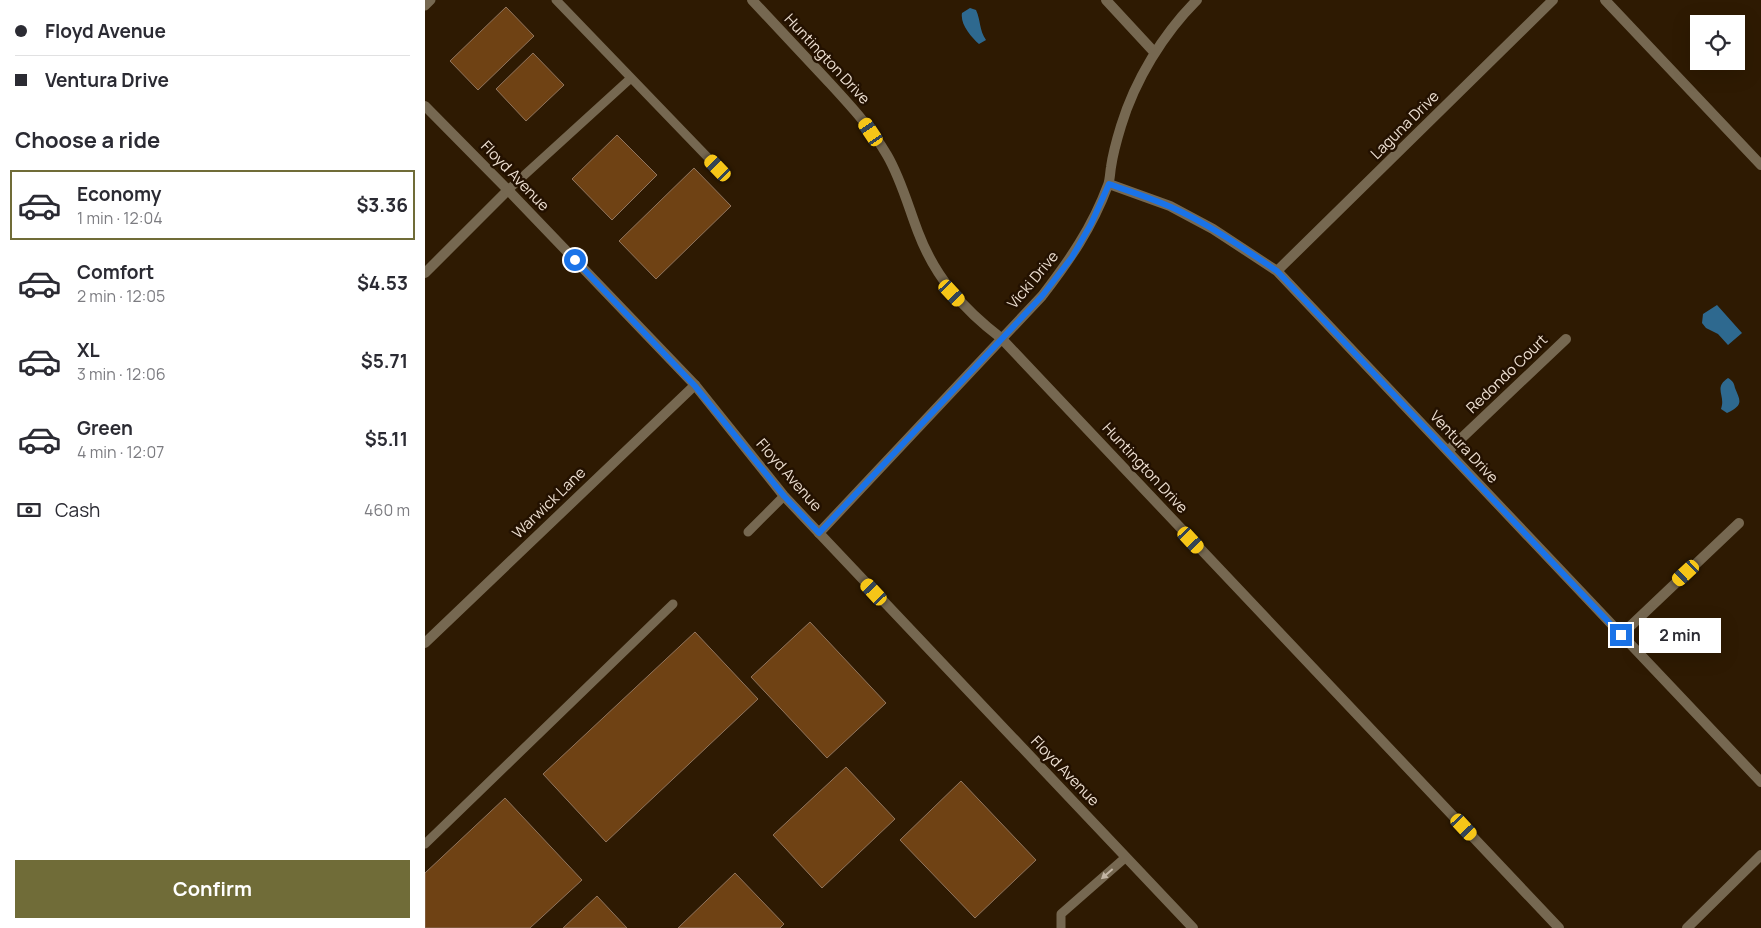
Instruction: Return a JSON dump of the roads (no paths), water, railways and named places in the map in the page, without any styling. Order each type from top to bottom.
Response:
[{"type":"street","name":"Huntington Drive","points":[[752,0],[864,120],[887,155],[907,197],[918,233],[934,267],[952,293],[969,312],[1001,338],[1559,928]]},
{"type":"street","points":[[1106,0],[1155,53]]},
{"type":"street","name":"Vicki Drive","points":[[819,533],[1042,296],[1072,257],[1091,224],[1109,184],[1111,166],[1122,124],[1135,89],[1162,41],[1197,0]]},
{"type":"street","name":"Laguna Drive","points":[[1277,271],[1553,0]]},
{"type":"street","points":[[1605,0],[1761,165]]},
{"type":"street","name":"Floyd Avenue","points":[[425,106],[695,386],[784,496],[1193,928]]},
{"type":"street","name":"Ventura Drive","points":[[1109,184],[1170,206],[1205,224],[1277,271],[1761,782]]},
{"type":"street","points":[[425,273],[508,190]]},
{"type":"street","name":"Redondo Court","points":[[1447,451],[1565,339]]},
{"type":"street","name":"Warwick Lane","points":[[425,643],[695,386]]},
{"type":"street","points":[[1621,635],[1739,523]]},
{"type":"street","points":[[1687,928],[1761,855]]},
{"type":"lane","points":[[425,6],[431,0]]},
{"type":"lane","points":[[555,0],[718,168]]},
{"type":"lane","points":[[508,190],[631,78]]},
{"type":"lane","points":[[748,532],[784,496]]},
{"type":"lane","points":[[425,844],[673,604]]},
{"type":"lane","points":[[1061,928],[1061,914],[1126,857]]},
{"type":"water","points":[[970,8],[976,10],[982,33],[986,40],[979,44],[964,26],[963,22],[962,13]]},
{"type":"water","points":[[1717,305],[1742,333],[1728,345],[1718,334],[1706,328],[1702,323],[1703,314]]},
{"type":"water","points":[[1728,378],[1734,383],[1739,403],[1736,408],[1727,413],[1721,409],[1721,385]]}]
